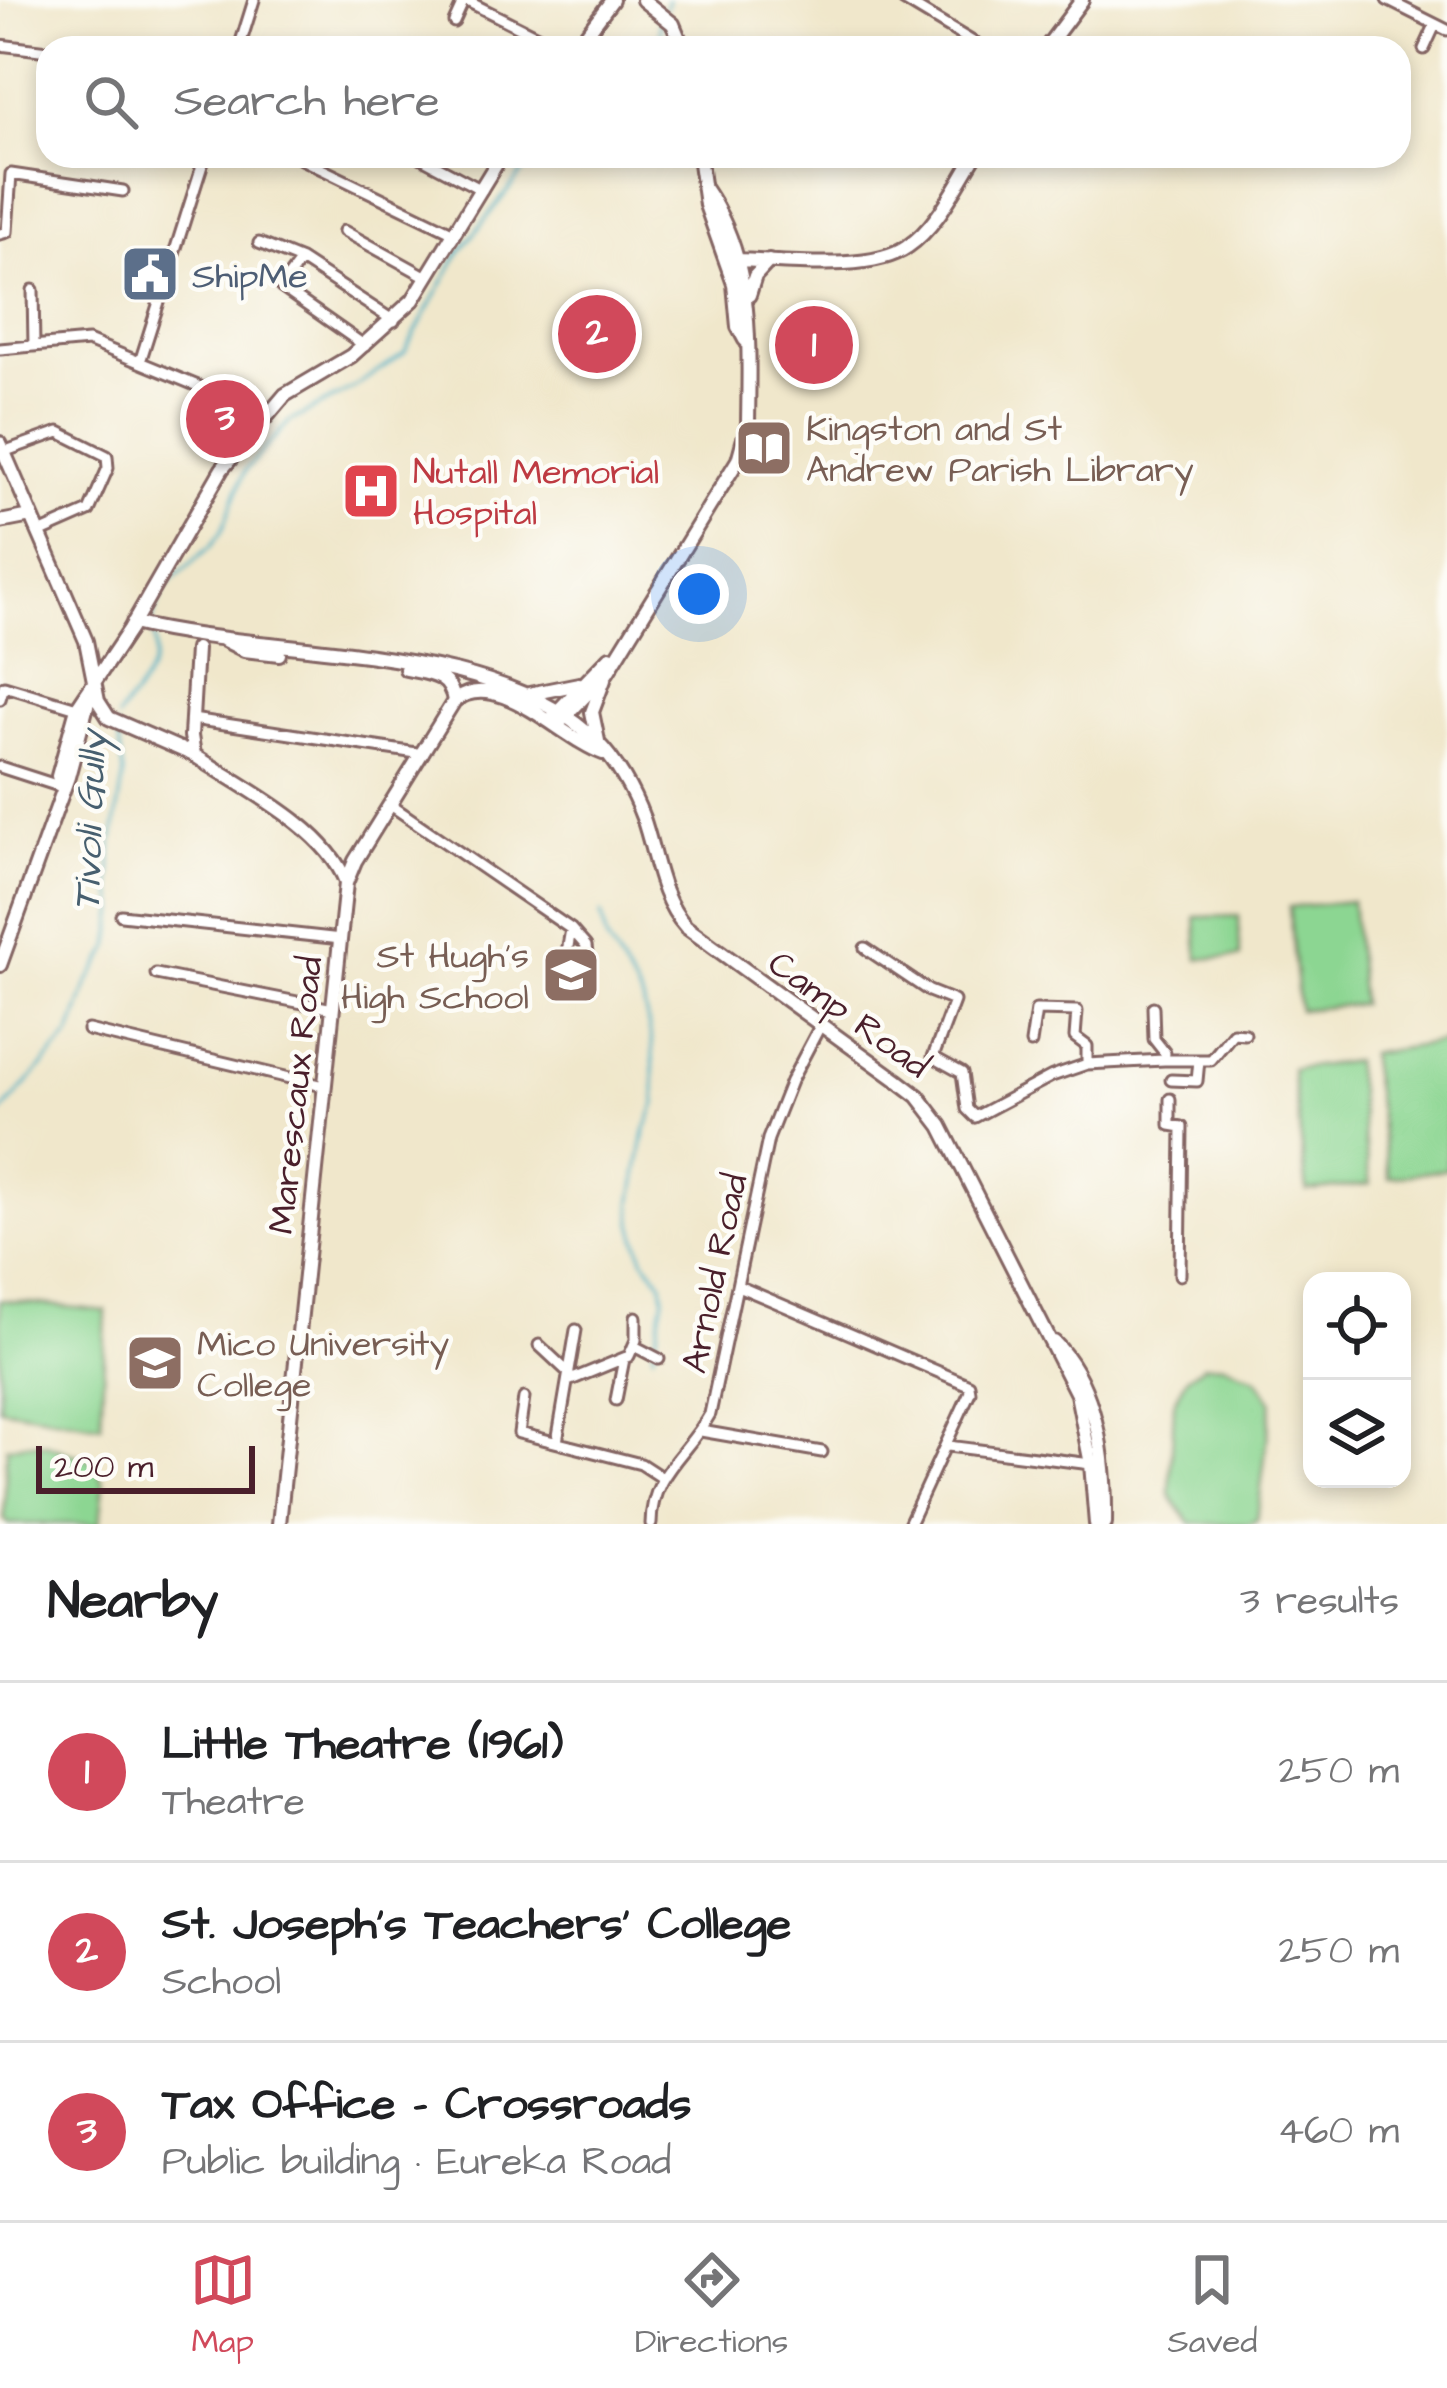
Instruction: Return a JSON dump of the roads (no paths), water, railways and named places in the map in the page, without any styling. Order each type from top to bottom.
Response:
[{"type":"main road","points":[[643,0],[673,24],[680,36]]},
{"type":"main road","points":[[1055,36],[1082,0]]},
{"type":"main road","points":[[584,36],[606,5]]},
{"type":"main road","points":[[662,5],[680,21],[683,36]]},
{"type":"main road","points":[[62,788],[58,776],[76,708],[131,626],[222,469],[285,395],[365,346],[394,321],[428,277],[494,168]]},
{"type":"main road","points":[[701,168],[706,206],[748,304]]},
{"type":"main road","points":[[733,261],[870,261],[901,251],[928,226],[967,168]]},
{"type":"main road","points":[[733,261],[738,327],[746,341]]},
{"type":"main road","points":[[601,748],[592,712],[618,650],[738,460],[748,424],[748,304],[755,276],[769,261]]},
{"type":"main road","points":[[2,448],[86,641],[98,701],[115,721],[194,755],[328,849],[347,855],[363,846]]},
{"type":"main road","points":[[0,522],[31,516]]},
{"type":"main road","points":[[131,626],[186,640],[196,649]]},
{"type":"main road","points":[[152,631],[426,664],[527,694],[584,682]]},
{"type":"main road","points":[[196,649],[219,637]]},
{"type":"main road","points":[[219,637],[244,650],[436,675],[449,683],[454,701],[468,692],[488,691],[556,719]]},
{"type":"main road","points":[[194,755],[196,649]]},
{"type":"main road","points":[[556,719],[584,682],[618,650]]},
{"type":"main road","points":[[556,719],[607,674]]},
{"type":"main road","points":[[0,965],[84,727],[94,678]]},
{"type":"main road","points":[[527,694],[556,719]]},
{"type":"main road","name":"Marescaux Road","points":[[279,1524],[346,883],[363,846],[454,701]]},
{"type":"main road","name":"Camp Road","points":[[556,719],[601,748],[631,791],[676,916],[723,958],[918,1096],[941,1126],[1082,1409],[1096,1524]]},
{"type":"main road","points":[[84,727],[115,721]]},
{"type":"main road","points":[[328,849],[346,883]]},
{"type":"main road","name":"Camp Road","points":[[1049,1337],[1073,1366],[1090,1402],[1102,1466],[1105,1524]]},
{"type":"street","points":[[243,36],[254,0]]},
{"type":"street","points":[[454,22],[465,0],[537,36]]},
{"type":"street","points":[[903,0],[963,36]]},
{"type":"street","points":[[1387,0],[1447,30]]},
{"type":"street","points":[[1424,49],[1435,25]]},
{"type":"street","points":[[0,45],[36,50]]},
{"type":"street","points":[[140,362],[201,168]]},
{"type":"street","points":[[320,168],[454,232]]},
{"type":"street","points":[[441,168],[482,190]]},
{"type":"street","points":[[0,234],[7,232],[11,173],[123,191]]},
{"type":"street","points":[[344,231],[428,277]]},
{"type":"street","points":[[259,243],[301,260],[394,321]]},
{"type":"street","points":[[301,260],[281,287],[365,346]]},
{"type":"street","points":[[33,290],[34,346]]},
{"type":"street","points":[[0,349],[88,341],[266,413]]},
{"type":"street","points":[[2,448],[59,432],[107,456],[108,468],[89,511],[39,533]]},
{"type":"street","points":[[0,699],[4,686],[76,708]]},
{"type":"street","points":[[192,719],[423,754]]},
{"type":"street","points":[[0,767],[62,788]]},
{"type":"street","points":[[392,806],[571,929]]},
{"type":"street","points":[[121,915],[340,939]]},
{"type":"street","points":[[865,948],[929,991],[954,1001],[933,1057],[962,1073],[967,1109],[975,1117],[1052,1076],[1088,1064],[1211,1060],[1233,1034],[1245,1034]]},
{"type":"street","points":[[156,974],[333,1009]]},
{"type":"street","points":[[1153,1007],[1154,1039],[1165,1053],[1164,1060]]},
{"type":"street","points":[[1031,1043],[1036,1010],[1077,1011],[1076,1037],[1087,1046],[1088,1064]]},
{"type":"street","name":"Arnold Road","points":[[651,1524],[661,1477],[710,1414],[769,1139],[820,1026]]},
{"type":"street","points":[[88,1030],[323,1086]]},
{"type":"street","points":[[1171,1080],[1198,1081],[1199,1060]]},
{"type":"street","points":[[1170,1099],[1170,1125],[1182,1127],[1180,1275]]},
{"type":"street","points":[[738,1286],[967,1384],[970,1392],[948,1446],[909,1524]]},
{"type":"street","points":[[616,1400],[624,1359],[634,1346],[636,1316]]},
{"type":"street","points":[[557,1442],[576,1330]]},
{"type":"street","points":[[539,1345],[568,1377]]},
{"type":"street","points":[[634,1346],[659,1359]]},
{"type":"street","points":[[568,1377],[624,1359]]},
{"type":"street","points":[[524,1398],[519,1433],[641,1463],[661,1477]]},
{"type":"street","points":[[700,1431],[822,1452]]},
{"type":"street","points":[[948,1446],[1090,1465]]},
{"type":"waterway","name":"Tivoli Gully","points":[[665,9],[668,0]]},
{"type":"waterway","name":"Tivoli Gully","points":[[660,22],[661,36]]},
{"type":"waterway","name":"Tivoli Gully","points":[[151,623],[164,587],[222,531],[245,470],[289,422],[353,388],[404,353],[459,253],[526,168]]},
{"type":"waterway","name":"Tivoli Gully","points":[[118,718],[151,669],[153,632]]},
{"type":"waterway","name":"Tivoli Gully","points":[[0,1114],[71,1034],[88,983],[110,948],[116,909],[112,844],[124,774],[117,727]]},
{"type":"waterway","points":[[601,914],[606,939],[643,1001],[652,1042],[656,1104],[645,1131],[632,1204],[643,1258],[662,1282],[664,1298],[653,1354]]},
{"type":"place","name":"ShipMe","points":[[150,274]]},
{"type":"place","name":"St. Joseph's Teachers' College","points":[[597,334]]},
{"type":"place","name":"Little Theatre (1961)","points":[[814,345]]},
{"type":"place","name":"Tax Office - Crossroads","points":[[225,419]]},
{"type":"place","name":"Kingston and St Andrew Parish Library","points":[[764,448]]},
{"type":"place","name":"Nutall Memorial Hospital","points":[[371,491]]},
{"type":"place","name":"St Hugh's High School","points":[[571,975]]},
{"type":"place","name":"Mico University College","points":[[155,1363]]}]
